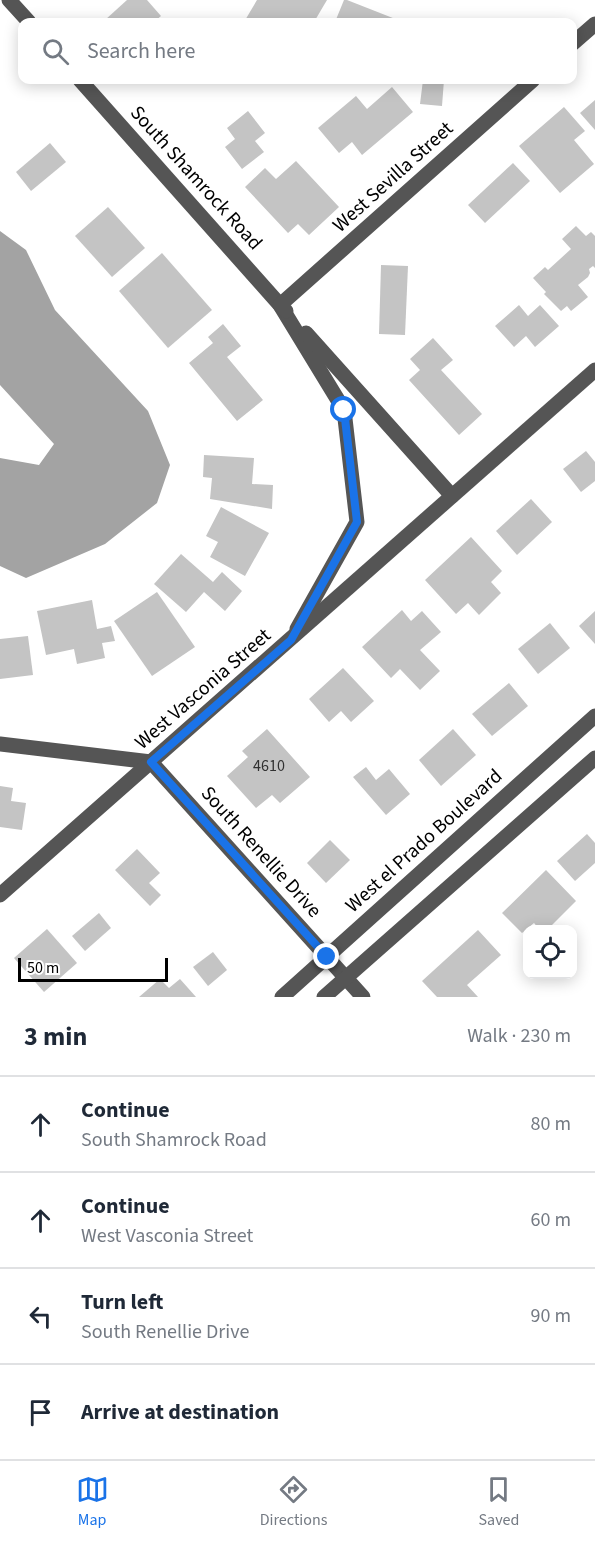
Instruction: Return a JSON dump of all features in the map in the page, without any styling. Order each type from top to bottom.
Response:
[{"type":"street","points":[[9,0],[25,18]]},
{"type":"street","points":[[577,40],[595,24]]},
{"type":"street","name":"South Shamrock Road","points":[[84,84],[452,496]]},
{"type":"street","name":"West Sevilla Street","points":[[280,305],[529,84]]},
{"type":"street","name":"South Shamrock Road","points":[[280,305],[344,410],[357,522],[291,640]]},
{"type":"street","name":"West Vasconia Street","points":[[0,895],[595,370]]},
{"type":"street","name":"West el Prado Boulevard","points":[[282,997],[595,716]]},
{"type":"street","points":[[0,744],[151,762]]},
{"type":"street","points":[[324,997],[595,758]]},
{"type":"street","name":"South Renellie Drive","points":[[151,762],[363,997]]},
{"type":"shaded area","points":[[0,231],[26,250],[55,310],[148,411],[170,465],[157,503],[105,544],[26,578],[0,566],[0,458],[39,465],[54,444],[0,385]]},
{"type":"building","points":[[127,0],[147,0],[161,16],[159,18],[107,18]]},
{"type":"building","points":[[257,0],[327,0],[316,18],[246,18]]},
{"type":"building","points":[[344,0],[347,0],[393,18],[337,18]]},
{"type":"building","points":[[422,84],[444,84],[442,106],[420,104]]},
{"type":"building","points":[[392,87],[413,112],[362,155],[352,142],[339,153],[318,128],[356,96],[367,109]]},
{"type":"building","points":[[595,100],[595,130],[580,113]]},
{"type":"building","points":[[564,107],[585,131],[574,140],[594,164],[560,193],[519,146]]},
{"type":"building","points":[[248,111],[265,133],[255,141],[264,152],[242,169],[225,147],[235,139],[227,128]]},
{"type":"building","points":[[50,143],[66,162],[31,191],[16,172]]},
{"type":"building","points":[[296,161],[339,207],[309,235],[298,224],[288,233],[245,187],[265,168],[276,179]]},
{"type":"building","points":[[513,163],[530,181],[485,223],[468,205]]},
{"type":"building","points":[[108,207],[145,248],[112,277],[75,236]]},
{"type":"building","points":[[576,226],[586,236],[591,232],[595,236],[595,268],[593,266],[589,269],[588,277],[578,285],[588,297],[571,311],[567,306],[561,311],[544,294],[546,292],[533,278],[545,267],[548,270],[571,249],[562,239]]},
{"type":"building","points":[[162,253],[212,310],[168,348],[119,291]]},
{"type":"building","points":[[381,265],[408,266],[405,335],[379,334]]},
{"type":"building","points":[[519,305],[528,316],[540,305],[559,326],[535,347],[526,336],[514,347],[495,326]]},
{"type":"building","points":[[223,324],[241,346],[227,357],[263,400],[237,421],[189,363],[213,343],[208,337]]},
{"type":"building","points":[[433,338],[453,360],[441,370],[482,414],[459,435],[409,380],[420,370],[410,359]]},
{"type":"building","points":[[586,451],[595,462],[595,481],[581,492],[563,469]]},
{"type":"building","points":[[204,455],[254,458],[252,484],[273,485],[272,509],[210,499],[212,478],[203,477]]},
{"type":"building","points":[[531,499],[552,522],[517,555],[496,531]]},
{"type":"building","points":[[221,507],[269,533],[245,576],[210,557],[218,542],[206,536]]},
{"type":"building","points":[[471,537],[502,571],[491,582],[501,593],[479,615],[468,603],[456,614],[425,580]]},
{"type":"building","points":[[181,554],[213,582],[222,572],[242,591],[225,611],[204,592],[186,612],[154,584]]},
{"type":"building","points":[[157,592],[195,647],[152,676],[114,621]]},
{"type":"building","points":[[92,600],[97,629],[111,626],[115,641],[102,643],[105,658],[77,664],[74,649],[46,655],[37,611]]},
{"type":"building","points":[[402,610],[411,621],[422,611],[441,632],[420,650],[440,671],[420,690],[400,669],[391,678],[362,647]]},
{"type":"building","points":[[595,611],[595,644],[579,626]]},
{"type":"building","points":[[550,623],[570,648],[538,674],[518,649]]},
{"type":"building","points":[[28,636],[33,675],[0,679],[0,639]]},
{"type":"building","points":[[343,668],[374,701],[351,722],[341,711],[329,722],[309,699]]},
{"type":"building","points":[[509,683],[528,706],[492,736],[472,714]]},
{"type":"building","points":[[267,729],[310,777],[280,803],[272,795],[256,808],[227,776],[248,757],[242,751]]},
{"type":"building","points":[[453,729],[476,755],[441,786],[419,760]]},
{"type":"building","points":[[366,767],[376,780],[389,769],[410,794],[386,815],[353,777]]},
{"type":"building","points":[[0,786],[13,788],[11,801],[26,803],[22,830],[0,827]]},
{"type":"building","points":[[587,834],[595,843],[595,863],[575,881],[557,861]]},
{"type":"building","points":[[330,840],[350,860],[326,883],[307,863]]},
{"type":"building","points":[[137,849],[160,873],[149,883],[161,895],[150,906],[115,870]]},
{"type":"building","points":[[546,870],[576,901],[552,925],[534,923],[523,925],[522,933],[502,913]]},
{"type":"building","points":[[99,913],[111,928],[85,951],[72,936]]},
{"type":"building","points":[[47,929],[77,963],[44,992],[14,958]]},
{"type":"building","points":[[478,930],[501,955],[467,985],[478,997],[437,997],[422,981]]},
{"type":"building","points":[[213,952],[227,970],[208,986],[193,967]]},
{"type":"building","points":[[160,979],[169,988],[180,979],[196,997],[139,997]]},
{"type":"route","points":[[327,957],[151,762],[291,640],[357,522],[344,410]]}]
